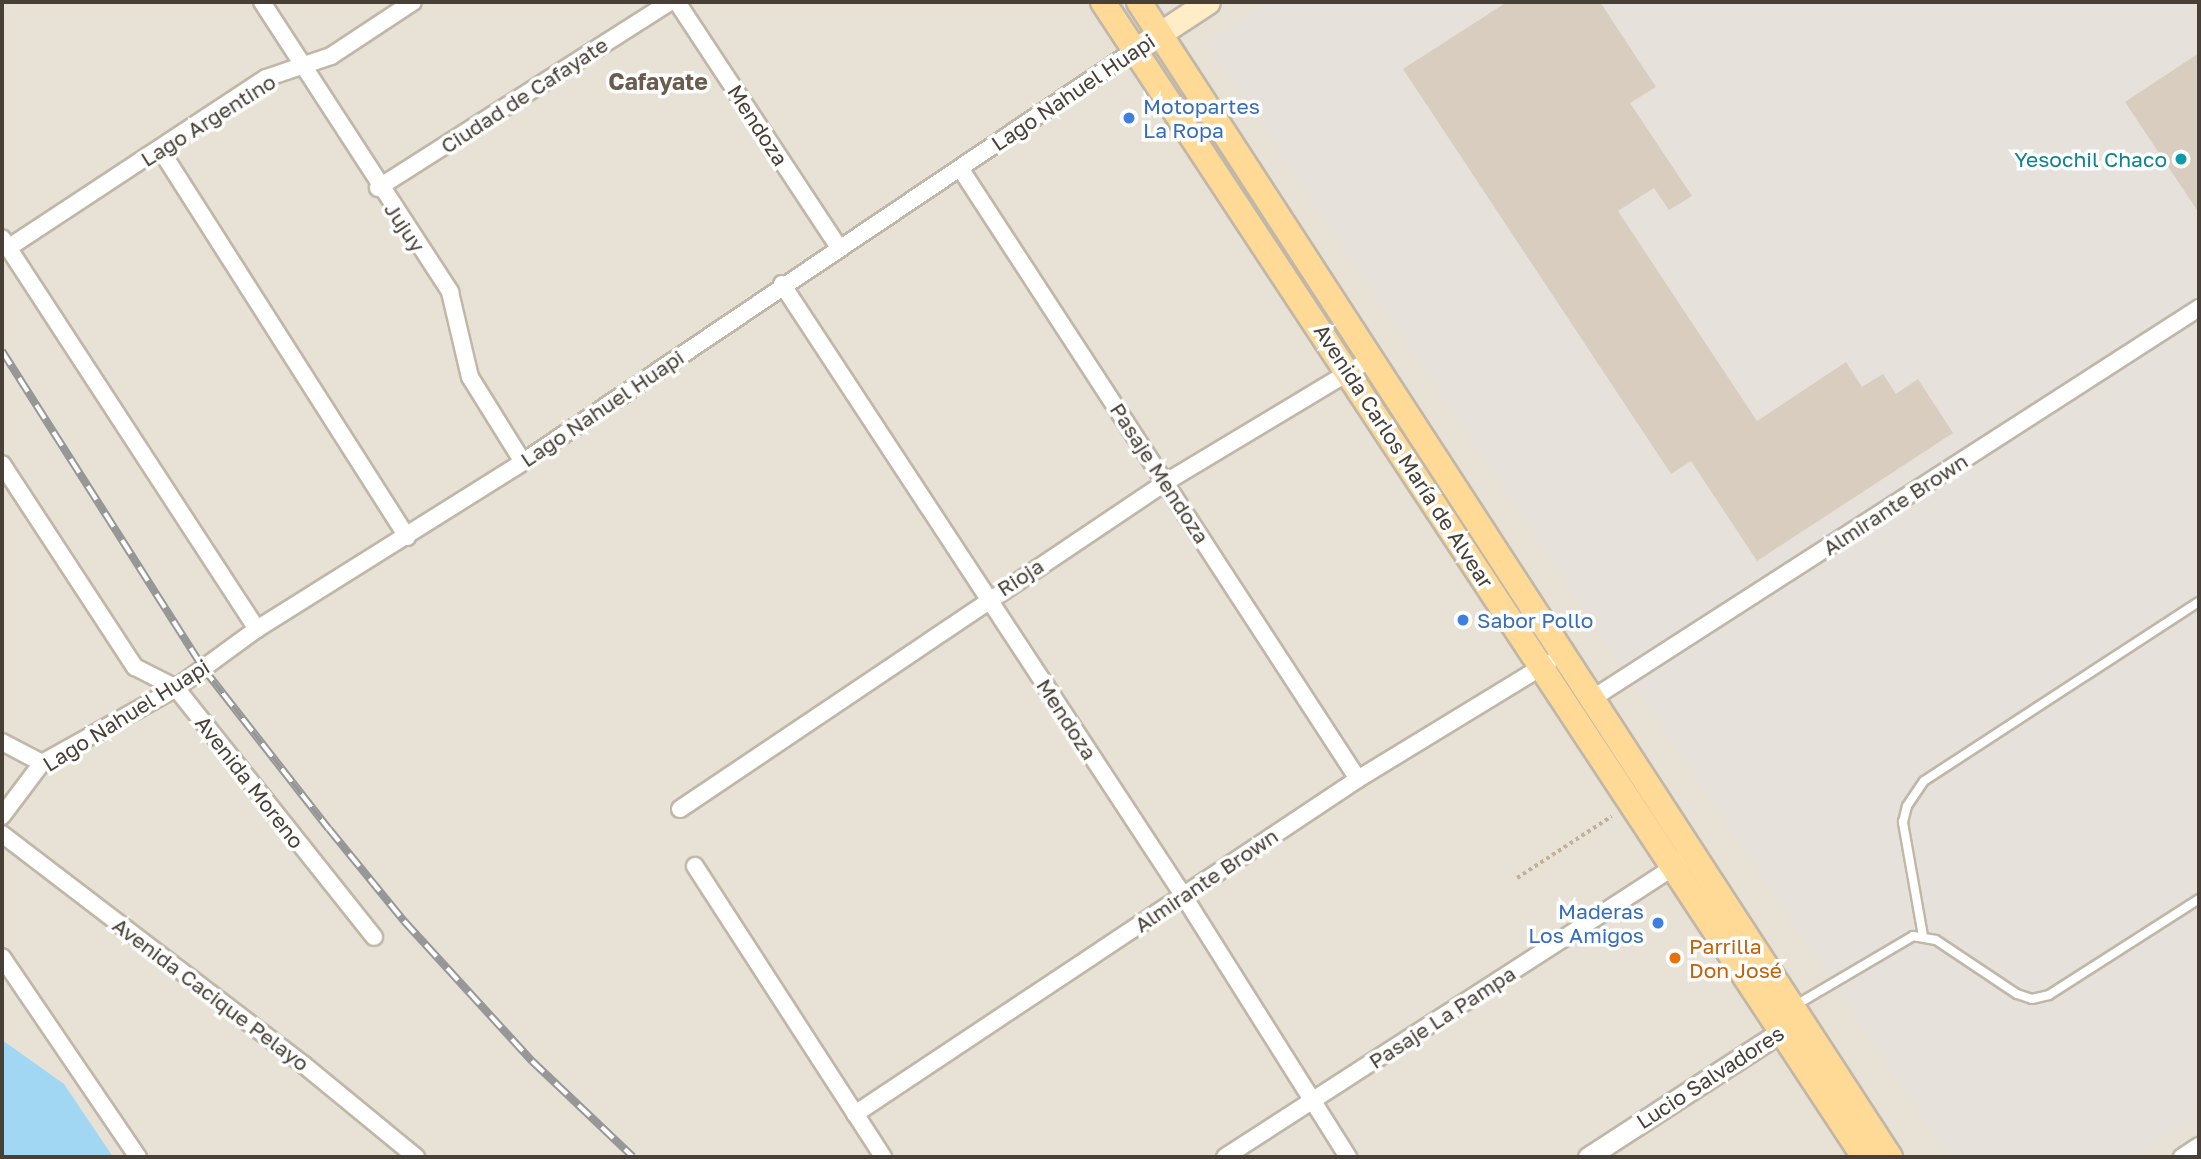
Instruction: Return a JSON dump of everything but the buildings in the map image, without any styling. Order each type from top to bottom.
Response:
[{"type":"main road","name":"Avenida Carlos María de Alvear","points":[[1103,2],[1359,367],[1552,660],[1632,804],[1684,861]]},
{"type":"main road","name":"Avenida Carlos María de Alvear","points":[[1139,2],[1359,367]]},
{"type":"main road","name":"Lago Nahuel Huapi","points":[[1135,50],[1208,2]]},
{"type":"main road","name":"Avenida Carlos María de Alvear","points":[[1552,660],[1590,700],[1684,861],[1790,1020],[1890,1157]]},
{"type":"main road","name":"Avenida Carlos María de Alvear","points":[[1790,1020],[1864,1157]]},
{"type":"street","name":"Jujuy","points":[[262,2],[304,65],[378,188],[450,292],[470,377],[523,462]]},
{"type":"street","name":"Lago Argentino","points":[[5,243],[160,149],[267,78],[331,56],[413,2]]},
{"type":"street","name":"Ciudad de Cafayate","points":[[378,188],[670,2]]},
{"type":"street","name":"Mendoza","points":[[677,2],[839,248]]},
{"type":"street","name":"Lago Nahuel Huapi","points":[[2,816],[42,763],[176,688],[257,629],[523,462],[782,284],[1135,50]]},
{"type":"street","points":[[160,149],[407,537]]},
{"type":"street","name":"Pasaje Mendoza","points":[[960,168],[1358,779]]},
{"type":"street","points":[[5,243],[257,629]]},
{"type":"street","name":"Mendoza","points":[[782,284],[1182,895],[1348,1157]]},
{"type":"street","name":"Almirante Brown","points":[[1590,700],[2199,308]]},
{"type":"street","name":"Rioja","points":[[680,809],[988,598],[1166,482],[1359,367]]},
{"type":"street","name":"Avenida Moreno","points":[[2,464],[135,667],[176,688],[374,937]]},
{"type":"street","name":"Almirante Brown","points":[[855,1114],[1358,779],[1552,660]]},
{"type":"street","points":[[2,742],[42,763]]},
{"type":"street","name":"Avenida Cacique Pelayo","points":[[2,834],[304,1065],[416,1157]]},
{"type":"street","name":"Pasaje La Pampa","points":[[1225,1157],[1684,861]]},
{"type":"street","points":[[695,866],[884,1157]]},
{"type":"street","points":[[2,957],[138,1157]]},
{"type":"street","name":"Lucio Salvadores","points":[[1588,1157],[1790,1020]]},
{"type":"street","points":[[2182,1157],[2199,1146]]},
{"type":"lane","points":[[1923,936],[1903,822],[1907,806],[1924,781],[2199,603]]},
{"type":"lane","points":[[1790,1020],[1913,936],[1923,936],[2032,999],[2049,995],[2199,899]]},
{"type":"path","points":[[1517,878],[1632,804]]},
{"type":"shaded area","points":[[2,2],[2199,2],[2199,1157],[2,1157]]},
{"type":"shaded area","points":[[1267,2],[2199,2],[2199,1115],[2133,1157],[1948,1157],[1206,42]]},
{"type":"water","points":[[2,1040],[64,1084],[113,1157],[2,1157]]},
{"type":"railway","points":[[2,351],[203,668],[329,829],[404,921],[532,1061],[633,1157]]},
{"type":"place","name":"Motopartes La Ropa","points":[[1129,118]]},
{"type":"place","name":"Yesochil Chaco","points":[[2181,159]]},
{"type":"place","name":"Sabor Pollo","points":[[1463,620]]},
{"type":"place","name":"Maderas Los Amigos","points":[[1658,923]]},
{"type":"place","name":"Parrilla Don José","points":[[1675,958]]},
{"type":"district","name":"Cafayate","points":[[658,81]]}]
